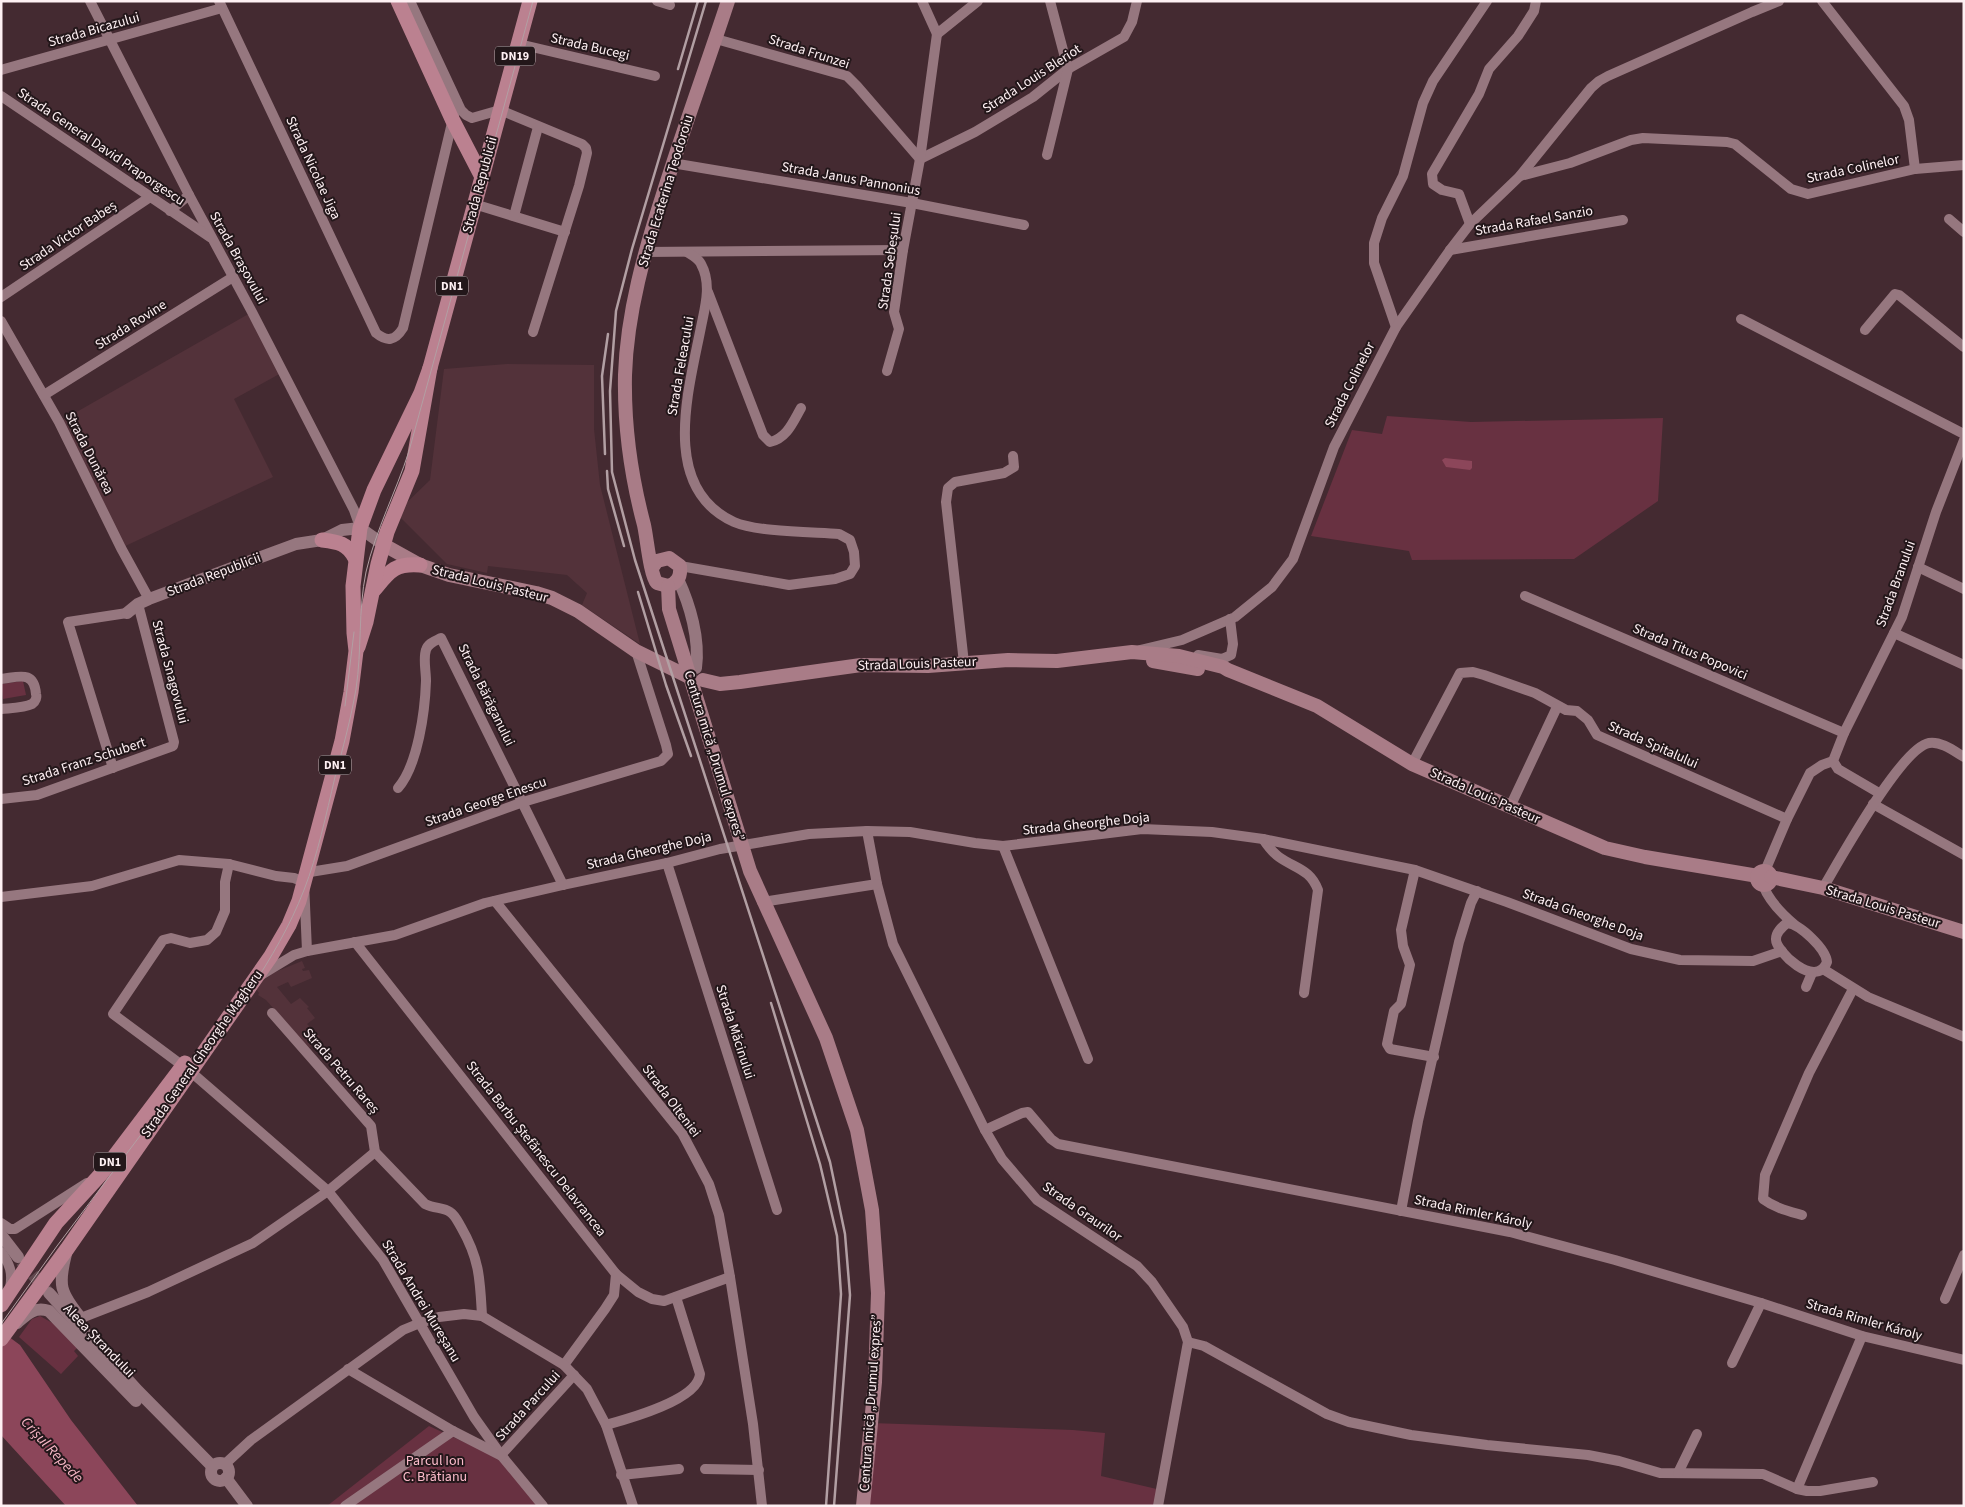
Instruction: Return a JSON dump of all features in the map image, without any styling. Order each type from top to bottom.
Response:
[{"type":"main road","points":[[398,1],[452,119],[482,177]]},
{"type":"main road","name":"Strada Republicii","points":[[356,651],[373,591],[372,536],[374,490],[422,393],[430,368],[530,1]]},
{"type":"main road","name":"Strada Ecaterina Teodoroiu","points":[[671,580],[653,576],[630,455],[625,376],[628,346],[644,252],[672,163],[728,1]]},
{"type":"main road","name":"Strada Republicii","points":[[356,558],[372,536],[412,471],[430,368]]},
{"type":"main road","name":"Strada Ecaterina Teodoroiu","points":[[646,533],[656,549],[665,558]]},
{"type":"main road","name":"Strada Louis Pasteur","points":[[372,536],[420,566],[449,575],[552,598],[578,611],[636,651],[696,675],[708,683],[740,682],[861,665],[928,666],[1008,660],[1057,661],[1132,652],[1180,654],[1223,667],[1318,706],[1412,764],[1605,848],[1645,857],[1823,888],[1964,932]]},
{"type":"main road","points":[[322,540],[342,543],[349,548],[356,558]]},
{"type":"main road","name":"Strada General Gheorghe Magheru","points":[[4,1302],[26,1257],[101,1174],[187,1069],[280,942],[299,901],[342,741],[356,651],[353,598],[356,558]]},
{"type":"main road","points":[[652,568],[657,561],[665,558],[673,560],[671,580]]},
{"type":"main road","points":[[373,591],[392,570],[407,564],[420,566]]},
{"type":"main road","name":"Centura mică „Drumul expres”","points":[[671,580],[662,597],[669,610],[750,871],[762,902],[826,1038],[857,1130],[866,1172],[872,1210],[878,1293],[875,1382],[863,1506]]},
{"type":"main road","name":"Strada Louis Pasteur","points":[[1132,652],[1140,658],[1154,662],[1215,672],[1228,670]]},
{"type":"main road","name":"Strada General Gheorghe Magheru","points":[[4,1335],[67,1249],[260,961],[303,885]]},
{"type":"street","name":"Strada Brașovului","points":[[90,1],[211,238],[354,510],[372,536]]},
{"type":"street","points":[[410,1],[457,102],[466,115],[472,118],[500,110],[582,144],[586,148],[587,153],[579,186],[533,332]]},
{"type":"street","points":[[657,1],[670,5]]},
{"type":"street","points":[[922,1],[937,34],[978,1]]},
{"type":"street","points":[[1047,155],[1068,69],[1050,1]]},
{"type":"street","name":"Strada Louis Bleriot","points":[[920,159],[975,132],[1025,102],[1068,69],[1124,37],[1132,22],[1137,1]]},
{"type":"street","points":[[1396,327],[1374,264],[1374,243],[1382,218],[1403,176],[1423,103],[1433,81],[1487,1]]},
{"type":"street","points":[[1470,224],[1459,194],[1442,190],[1434,184],[1432,174],[1479,94],[1489,69],[1518,36],[1534,11],[1536,1]]},
{"type":"street","name":"Strada Colinelor","points":[[1132,652],[1182,640],[1230,618],[1272,587],[1293,559],[1334,447],[1396,327],[1470,224],[1520,176],[1599,81],[1780,1]]},
{"type":"street","name":"Strada Colinelor","points":[[1822,1],[1904,106],[1909,120],[1914,170]]},
{"type":"street","name":"Strada Bicazului","points":[[1,70],[109,40],[221,4]]},
{"type":"street","name":"Strada Nicolae Jiga","points":[[221,4],[376,333],[389,340],[395,338],[403,328],[452,119]]},
{"type":"street","name":"Strada Sebeșului","points":[[887,371],[900,329],[894,312],[903,250],[920,159],[937,34]]},
{"type":"street","name":"Strada Frunzei","points":[[716,39],[846,76],[858,86],[920,159]]},
{"type":"street","name":"Strada Bucegi","points":[[519,44],[655,76]]},
{"type":"street","name":"Strada General David Praporgescu","points":[[1,96],[211,238]]},
{"type":"street","points":[[452,119],[457,102]]},
{"type":"street","points":[[514,216],[538,127]]},
{"type":"street","name":"Strada Colinelor","points":[[1520,176],[1570,164],[1631,140],[1643,138],[1735,144],[1791,189],[1808,194],[1914,170],[1964,165]]},
{"type":"street","name":"Strada Janus Pannonius","points":[[672,163],[912,203],[1024,225]]},
{"type":"street","points":[[170,211],[189,195]]},
{"type":"street","name":"Strada Victor Babeș","points":[[1,297],[150,197]]},
{"type":"street","points":[[474,204],[565,232]]},
{"type":"street","points":[[1949,219],[1964,232]]},
{"type":"street","name":"Strada Rafael Sanzio","points":[[1450,250],[1623,220]]},
{"type":"street","points":[[644,252],[903,250]]},
{"type":"street","name":"Strada Feleacului","points":[[687,252],[701,263],[708,291],[763,434],[770,442],[778,440],[787,432],[801,408]]},
{"type":"street","name":"Strada Rovine","points":[[44,395],[233,278]]},
{"type":"street","name":"Strada Feleacului","points":[[671,580],[789,585],[835,579],[850,574],[855,566],[854,552],[850,540],[839,534],[765,529],[736,523],[716,513],[696,488],[689,468],[684,437],[685,407],[708,291]]},
{"type":"street","points":[[1865,330],[1892,296],[1899,295],[1964,347]]},
{"type":"street","points":[[1741,319],[1964,434]]},
{"type":"street","name":"Strada Dunărea","points":[[1,321],[44,395],[143,602]]},
{"type":"street","name":"Strada Branului","points":[[1832,761],[1902,617],[1936,512],[1964,440]]},
{"type":"street","points":[[964,663],[946,502],[948,488],[955,482],[1004,473],[1014,467],[1013,456]]},
{"type":"street","name":"Strada Republicii","points":[[113,768],[68,622],[127,613],[143,602],[296,544],[322,540],[342,530],[372,536]]},
{"type":"street","points":[[1918,567],[1964,589]]},
{"type":"street","points":[[671,580],[687,604],[696,643],[696,675]]},
{"type":"street","name":"Strada Titus Popovici","points":[[1525,596],[1844,733]]},
{"type":"street","name":"Strada Snagovului","points":[[143,602],[174,742],[173,746]]},
{"type":"street","points":[[1182,640],[1180,654],[1222,659],[1231,655],[1233,644],[1230,618]]},
{"type":"street","points":[[1894,632],[1964,665]]},
{"type":"street","name":"Strada Bărăganului","points":[[398,788],[404,781],[412,763],[419,738],[426,682],[425,652],[430,643],[441,638],[563,884]]},
{"type":"street","name":"Strada George Enescu","points":[[303,885],[310,872],[347,866],[523,802],[661,761],[668,754],[636,651]]},
{"type":"street","name":"Strada Spitalului","points":[[1412,764],[1460,673],[1473,672],[1535,693],[1557,707],[1577,711],[1584,715],[1597,735],[1787,819]]},
{"type":"street","points":[[1,679],[26,676],[31,678],[34,681],[37,696],[31,704],[1,709]]},
{"type":"street","points":[[1510,807],[1557,707]]},
{"type":"street","points":[[1823,888],[1879,793],[1917,749],[1927,743],[1935,743],[1948,747],[1964,757]]},
{"type":"street","name":"Strada Franz Schubert","points":[[1,799],[37,794],[173,746]]},
{"type":"street","points":[[1776,940],[1782,951],[1803,969],[1812,973],[1823,969],[1827,962],[1825,954],[1803,930],[1781,912],[1768,894],[1764,877],[1787,819],[1810,773],[1832,761],[1838,769],[1879,793]]},
{"type":"street","points":[[1873,804],[1964,855]]},
{"type":"street","name":"Strada Gheorghe Doja","points":[[255,978],[294,955],[307,951],[395,935],[443,917],[495,901],[563,884],[667,863],[720,849],[809,834],[868,831],[910,832],[1003,846],[1142,829],[1212,832],[1263,839],[1415,870],[1477,891],[1631,949],[1680,960],[1753,961],[1782,951]]},
{"type":"street","name":"Strada Graurilor","points":[[868,831],[877,884],[893,944],[985,1130],[1002,1159],[1037,1200],[1137,1266],[1152,1282],[1183,1327],[1188,1342]]},
{"type":"street","points":[[1263,839],[1270,850],[1278,857],[1304,871],[1314,879],[1318,890],[1304,993]]},
{"type":"street","points":[[1003,846],[1088,1059]]},
{"type":"street","points":[[1,897],[92,886],[179,860],[229,864],[276,876],[294,878],[303,885],[307,951]]},
{"type":"street","name":"Strada Măcinului","points":[[667,863],[777,1210]]},
{"type":"street","name":"Strada Andrei Mureșanu","points":[[229,864],[224,882],[226,911],[216,932],[207,940],[190,943],[171,938],[163,940],[113,1014],[187,1069],[328,1191],[383,1260],[474,1416],[501,1455]]},
{"type":"street","points":[[1415,870],[1401,930],[1403,946],[1410,965],[1401,1004],[1394,1011],[1387,1044],[1390,1049],[1434,1057]]},
{"type":"street","points":[[762,902],[877,884]]},
{"type":"street","points":[[1401,1211],[1418,1121],[1459,942],[1471,903],[1477,891]]},
{"type":"street","name":"Strada Olteniei","points":[[495,901],[682,1133],[709,1184],[719,1215],[730,1278],[759,1470],[762,1506]]},
{"type":"street","points":[[1781,912],[1782,927]]},
{"type":"street","points":[[1770,955],[1782,927],[1787,923],[1796,925]]},
{"type":"street","name":"Strada Barbu Ștefănescu Delavrancea","points":[[355,942],[616,1274],[638,1292],[652,1299],[664,1301],[730,1278]]},
{"type":"street","points":[[1823,969],[1853,989],[1914,1018],[1964,1037]]},
{"type":"street","points":[[1806,987],[1812,973]]},
{"type":"street","points":[[1802,1214],[1785,1211],[1763,1199],[1765,1175],[1809,1073],[1853,989]]},
{"type":"street","name":"Strada Petru Rareș","points":[[272,1013],[371,1126],[375,1152]]},
{"type":"street","name":"Strada Rimler Károly","points":[[985,1130],[1028,1112],[1051,1139],[1058,1144],[1510,1232],[1615,1260],[1760,1303],[1862,1336],[1964,1360]]},
{"type":"street","points":[[82,1318],[148,1292],[253,1243],[328,1191],[375,1152],[425,1204],[434,1209],[444,1208],[452,1213],[472,1245],[480,1272],[482,1316]]},
{"type":"street","points":[[1,1223],[10,1229],[16,1228],[101,1174]]},
{"type":"street","points":[[1,1234],[26,1257]]},
{"type":"street","name":"Aleea Ștrandului","points":[[67,1249],[61,1270],[61,1284],[65,1295],[82,1318],[159,1405],[167,1420],[212,1466]]},
{"type":"street","points":[[1,1252],[11,1272],[4,1302]]},
{"type":"street","points":[[1945,1299],[1964,1255]]},
{"type":"street","name":"Strada Parcului","points":[[564,1365],[614,1295],[616,1274]]},
{"type":"street","points":[[49,1293],[167,1420]]},
{"type":"street","points":[[606,1425],[646,1414],[694,1388],[700,1381],[700,1374],[676,1297]]},
{"type":"street","points":[[1732,1363],[1760,1303]]},
{"type":"street","name":"Aleea Ștrandului","points":[[4,1335],[30,1312],[41,1308],[49,1311],[140,1405],[167,1420]]},
{"type":"street","points":[[225,1464],[251,1440],[403,1330],[439,1317],[464,1314],[482,1316],[564,1365],[587,1389],[606,1425],[633,1506]]},
{"type":"street","points":[[1797,1489],[1862,1336]]},
{"type":"street","points":[[1158,1506],[1188,1342],[1204,1346],[1327,1414],[1349,1422],[1411,1435],[1588,1455],[1619,1461],[1660,1473],[1763,1474],[1797,1489],[1807,1491],[1820,1491],[1873,1482]]},
{"type":"street","points":[[348,1369],[453,1431],[501,1455],[543,1506]]},
{"type":"street","name":"Strada Parcului","points":[[501,1455],[574,1375]]},
{"type":"street","points":[[344,1506],[453,1431]]},
{"type":"street","points":[[1678,1473],[1697,1434]]},
{"type":"street","points":[[220,1462],[225,1464],[229,1473],[226,1478],[221,1481],[215,1480],[210,1472],[212,1466],[220,1462]]},
{"type":"street","points":[[705,1469],[759,1470]]},
{"type":"street","points":[[621,1474],[679,1470]]},
{"type":"street","points":[[226,1478],[247,1506]]},
{"type":"shaded area","points":[[252,312],[283,372],[234,399],[273,477],[121,548],[59,422]]},
{"type":"shaded area","points":[[507,364],[594,365],[594,429],[600,485],[640,644],[582,605],[587,593],[567,575],[488,566],[487,573],[447,564],[396,513],[430,480],[444,369]]},
{"type":"shaded area","points":[[302,961],[305,968],[302,969],[303,971],[309,970],[312,978],[291,987],[288,982],[277,987],[291,1004],[300,998],[309,1007],[307,1008],[315,1018],[307,1024],[320,1037],[309,1048],[266,1000],[258,995],[259,993],[255,987],[263,977]]},
{"type":"green space","points":[[1387,416],[1471,422],[1663,418],[1658,501],[1574,559],[1412,560],[1409,551],[1311,536],[1352,430],[1382,434]]},
{"type":"green space","points":[[23,681],[26,695],[3,699],[1,684]]},
{"type":"green space","points":[[40,1316],[56,1325],[79,1346],[74,1351],[78,1356],[61,1374],[19,1337],[32,1319]]},
{"type":"green space","points":[[871,1423],[1073,1430],[1105,1433],[1101,1476],[1161,1490],[1157,1506],[863,1506]]},
{"type":"green space","name":"Parcul Ion C. Brătianu","points":[[429,1426],[501,1459],[537,1506],[327,1506]]},
{"type":"water","points":[[1445,458],[1472,461],[1472,468],[1470,470],[1446,467],[1442,460]]},
{"type":"water","name":"Crișul Repede","points":[[1,1331],[20,1345],[71,1420],[138,1506],[66,1506],[1,1435]]},
{"type":"tunnel","points":[[21,1261],[47,1291]]},
{"type":"tram line","points":[[1,1324],[57,1246],[250,990],[280,941],[304,890],[321,834],[354,700],[358,674],[362,601],[370,556],[409,451],[533,1]]},
{"type":"tram line","points":[[345,706],[354,632]]},
{"type":"railway","points":[[678,69],[698,1]]},
{"type":"railway","points":[[706,1],[632,249],[616,311],[610,391],[612,472],[635,560],[830,1162],[845,1234],[850,1295],[834,1506]]},
{"type":"railway","points":[[605,454],[602,376],[608,334]]},
{"type":"railway","points":[[607,471],[608,489],[624,546]]},
{"type":"railway","points":[[638,592],[666,685],[691,756]]},
{"type":"railway","points":[[771,1003],[820,1164],[837,1236],[841,1294],[826,1506]]}]
